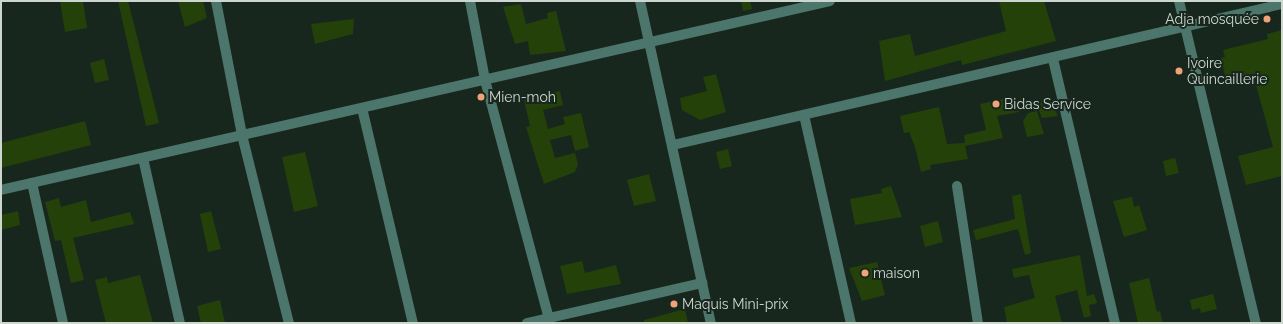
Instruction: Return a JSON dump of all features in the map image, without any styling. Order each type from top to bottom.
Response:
[{"type":"street","points":[[216,1],[242,135],[289,323]]},
{"type":"street","points":[[470,1],[485,80],[550,321]]},
{"type":"street","points":[[640,1],[674,145],[711,323]]},
{"type":"street","points":[[1,190],[485,80],[814,3],[830,1]]},
{"type":"street","points":[[1179,1],[1256,323]]},
{"type":"street","points":[[674,145],[1053,59],[1282,4]]},
{"type":"street","points":[[1053,59],[1115,323]]},
{"type":"street","points":[[362,108],[413,323]]},
{"type":"street","points":[[804,115],[851,323]]},
{"type":"street","points":[[143,158],[180,323]]},
{"type":"street","points":[[32,183],[64,323]]},
{"type":"street","points":[[957,186],[978,323]]},
{"type":"street","points":[[527,323],[550,321],[702,283]]},
{"type":"building","points":[[60,1],[83,1],[87,28],[65,32]]},
{"type":"building","points":[[118,1],[128,1],[159,123],[146,126]]},
{"type":"building","points":[[178,1],[203,1],[207,18],[185,27]]},
{"type":"building","points":[[741,1],[750,1],[752,9],[743,11]]},
{"type":"building","points":[[999,1],[1044,1],[1056,41],[962,65],[961,60],[885,81],[879,41],[910,34],[915,56],[1006,31]]},
{"type":"building","points":[[521,4],[526,24],[548,18],[547,13],[556,11],[566,51],[530,55],[528,41],[515,44],[503,7]]},
{"type":"building","points":[[354,19],[353,34],[315,44],[311,24]]},
{"type":"building","points":[[1282,30],[1282,176],[1246,185],[1238,156],[1273,147],[1253,74],[1226,80],[1221,58],[1225,57],[1223,50],[1268,39],[1267,34]]},
{"type":"building","points":[[104,59],[109,80],[95,83],[90,63]]},
{"type":"building","points":[[716,74],[726,112],[700,120],[682,110],[680,98],[707,91],[703,77]]},
{"type":"building","points":[[560,91],[563,105],[543,110],[548,129],[565,124],[563,117],[581,113],[589,147],[575,151],[571,135],[550,140],[555,158],[575,153],[578,164],[575,172],[544,184],[526,127],[530,126],[524,100]]},
{"type":"building","points":[[1013,97],[1019,112],[997,116],[1003,138],[965,146],[968,159],[930,165],[931,169],[921,172],[915,147],[909,132],[904,133],[900,116],[939,107],[947,144],[965,143],[964,135],[986,130],[980,104]]},
{"type":"building","points":[[1051,99],[1058,116],[1042,118],[1036,103]]},
{"type":"building","points":[[1037,111],[1044,134],[1027,137],[1023,121],[1028,113]]},
{"type":"building","points":[[85,121],[91,145],[1,168],[1,143]]},
{"type":"building","points":[[728,149],[732,166],[720,169],[716,152]]},
{"type":"building","points":[[305,152],[318,206],[294,212],[282,157]]},
{"type":"building","points":[[1175,158],[1179,173],[1166,176],[1163,161]]},
{"type":"building","points":[[649,174],[656,201],[634,206],[627,180]]},
{"type":"building","points":[[891,186],[902,217],[855,225],[850,199],[882,193],[881,189]]},
{"type":"building","points":[[1021,194],[1031,253],[1025,255],[1018,229],[976,240],[973,230],[1015,219],[1012,196]]},
{"type":"building","points":[[1132,197],[1134,207],[1139,205],[1147,230],[1124,237],[1113,201]]},
{"type":"building","points":[[59,198],[61,207],[86,200],[91,222],[130,212],[134,224],[73,238],[84,280],[71,283],[61,240],[55,241],[45,202]]},
{"type":"building","points":[[18,211],[20,225],[1,230],[1,215]]},
{"type":"building","points":[[211,211],[221,249],[208,252],[200,214]]},
{"type":"building","points":[[938,221],[943,242],[925,247],[920,226]]},
{"type":"building","points":[[1080,255],[1087,296],[1094,294],[1097,303],[1089,305],[1091,316],[1084,318],[1077,290],[1055,296],[1062,323],[1007,323],[1004,307],[1035,298],[1029,275],[1014,278],[1012,269]]},
{"type":"building","points":[[582,261],[585,273],[616,265],[621,284],[567,294],[560,266]]},
{"type":"building","points":[[877,262],[885,295],[862,301],[849,268]]},
{"type":"building","points":[[140,275],[153,323],[106,323],[95,280],[107,277],[108,283]]},
{"type":"building","points":[[1149,278],[1157,312],[1160,311],[1163,323],[1138,323],[1129,283]]},
{"type":"building","points":[[1213,294],[1217,309],[1201,313],[1200,308],[1192,310],[1190,300]]},
{"type":"building","points":[[220,300],[225,323],[201,323],[197,306]]},
{"type":"building","points":[[685,309],[688,323],[644,323],[644,320]]},
{"type":"place","name":"Adja mosquée","points":[[1267,19]]},
{"type":"place","name":"Ivoire Quincaillerie","points":[[1179,71]]},
{"type":"place","name":"Mien-moh","points":[[481,97]]},
{"type":"place","name":"Bidas Service","points":[[996,104]]},
{"type":"place","name":"maison","points":[[865,273]]},
{"type":"place","name":"Maquis Mini-prix","points":[[674,304]]}]
